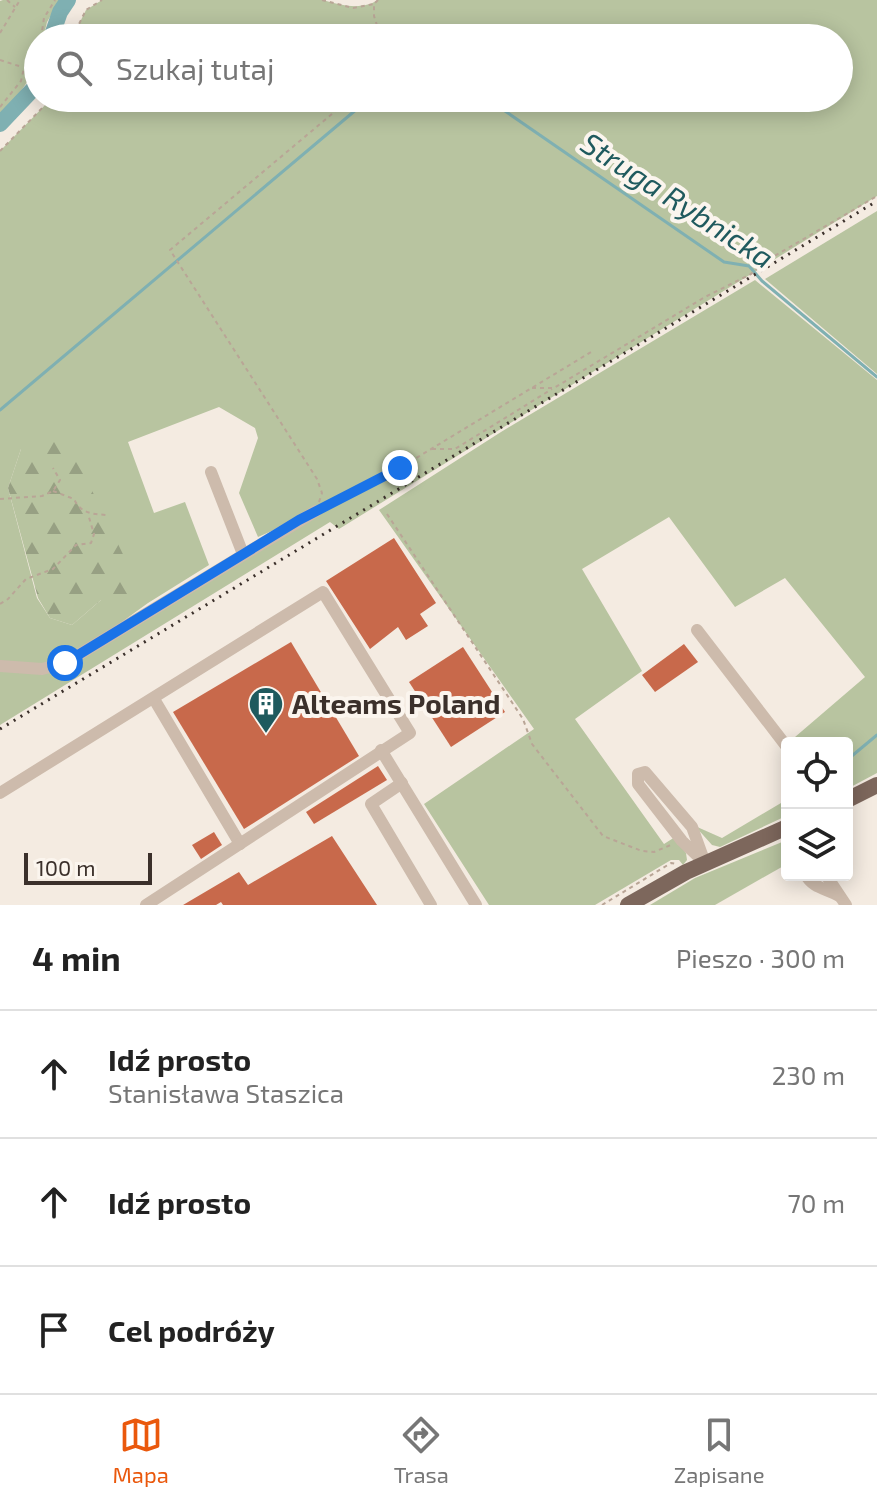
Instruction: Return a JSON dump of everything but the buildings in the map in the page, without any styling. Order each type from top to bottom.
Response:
[{"type":"main road","points":[[853,797],[877,785]]},
{"type":"main road","points":[[628,905],[705,863],[781,830]]},
{"type":"street","points":[[211,472],[243,554]]},
{"type":"street","points":[[0,666],[42,669],[65,663],[316,511]]},
{"type":"street","points":[[0,793],[323,592],[410,733],[146,905]]},
{"type":"street","points":[[697,630],[781,739]]},
{"type":"street","points":[[154,699],[240,844]]},
{"type":"street","points":[[381,750],[476,905]]},
{"type":"street","points":[[638,774],[650,774],[692,827],[705,863],[682,841],[638,784],[638,774]]},
{"type":"street","points":[[402,783],[371,804],[431,905]]},
{"type":"street","points":[[810,881],[814,886],[830,890],[843,901]]},
{"type":"street","points":[[830,881],[843,901]]},
{"type":"path","points":[[7,0],[15,8]]},
{"type":"path","points":[[0,33],[20,0]]},
{"type":"path","points":[[43,24],[55,0]]},
{"type":"path","points":[[79,24],[86,10],[102,0]]},
{"type":"path","points":[[322,0],[353,8],[374,4],[378,0]]},
{"type":"path","points":[[374,4],[377,24]]},
{"type":"path","points":[[0,60],[24,68],[21,81],[0,107]]},
{"type":"path","points":[[0,151],[38,112]]},
{"type":"path","points":[[316,511],[322,493],[317,479],[170,250],[334,112]]},
{"type":"path","points":[[430,449],[455,449],[877,196]]},
{"type":"path","points":[[316,511],[375,483],[591,352]]},
{"type":"path","points":[[532,388],[554,388]]},
{"type":"path","points":[[0,499],[42,496],[53,491],[60,480],[53,468]]},
{"type":"path","points":[[53,491],[74,499],[77,507],[88,514],[107,515]]},
{"type":"path","points":[[0,604],[26,579],[53,569],[76,545],[91,543],[94,534],[88,514]]},
{"type":"path","points":[[387,514],[523,719],[532,744],[603,836],[642,851],[654,852],[682,841]]},
{"type":"green space","points":[[60,0],[46,24],[24,24],[24,86],[0,114],[0,1]]},
{"type":"green space","points":[[102,0],[322,0],[358,6],[378,0],[877,0],[877,196],[339,529],[330,522],[0,725],[0,151],[38,112],[853,112],[853,24],[79,24],[86,10]],"holes":[[[219,407],[255,428],[258,438],[239,493],[258,537],[306,516],[79,653],[148,603],[209,565],[185,502],[154,513],[128,442]],[[21,449],[101,600],[72,625],[50,618],[37,598],[8,488]]]},
{"type":"green space","points":[[877,211],[877,374],[765,279]]},
{"type":"green space","points":[[755,280],[877,380],[877,773],[853,786],[853,737],[795,737],[865,677],[785,578],[735,607],[669,517],[582,569],[642,671],[575,719],[664,844],[675,837],[687,860],[683,865],[679,860],[671,860],[595,905],[489,905],[424,804],[534,729],[379,510],[501,432]]},
{"type":"green space","points":[[52,426],[62,429],[137,583],[121,603],[101,600],[72,625],[50,618],[38,598],[8,488],[21,449]]},
{"type":"green space","points":[[781,803],[781,818],[720,847],[712,845],[695,826],[722,838]]},
{"type":"green space","points":[[781,842],[781,867],[715,905],[650,905],[695,878]]},
{"type":"waterway","points":[[56,24],[68,0]]},
{"type":"waterway","points":[[0,124],[24,99]]},
{"type":"waterway","name":"Struga Rybnicka","points":[[0,410],[353,112]]},
{"type":"waterway","name":"Struga Rybnicka","points":[[506,112],[724,262],[749,266],[762,281],[877,377]]},
{"type":"waterway","points":[[853,755],[877,735]]},
{"type":"railway","points":[[0,729],[877,201]]},
{"type":"place","name":"Alteams Poland","points":[[266,735]]},
{"type":"route","points":[[65,663],[299,520],[400,468]]}]
